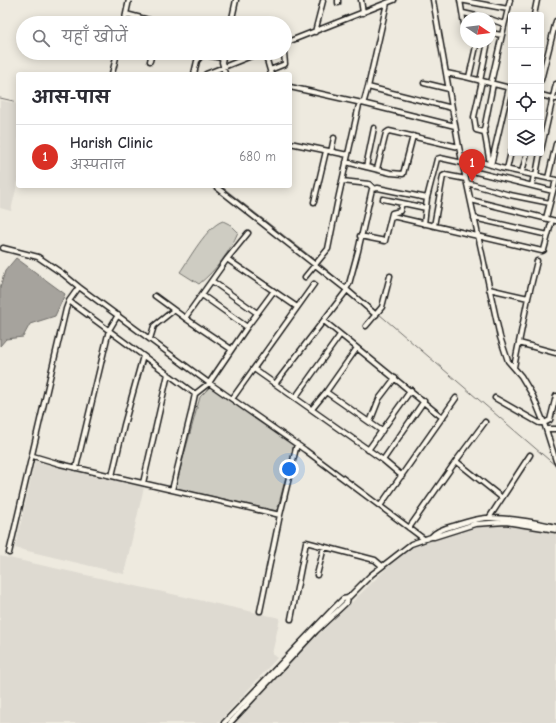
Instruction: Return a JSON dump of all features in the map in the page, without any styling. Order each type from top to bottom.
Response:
[{"type":"street","points":[[129,0],[126,14],[133,16]]},
{"type":"street","points":[[233,16],[236,0]]},
{"type":"street","points":[[362,0],[363,13]]},
{"type":"street","points":[[292,40],[394,0]]},
{"type":"street","points":[[433,0],[459,147],[489,289],[505,354],[508,361],[514,367],[533,396],[544,423],[556,461]]},
{"type":"street","points":[[463,12],[460,0],[508,9]]},
{"type":"street","points":[[508,12],[510,0]]},
{"type":"street","points":[[535,12],[538,0]]},
{"type":"street","points":[[315,32],[323,1]]},
{"type":"street","points":[[305,277],[327,252],[329,246],[359,105],[362,103],[368,87],[387,3]]},
{"type":"street","points":[[490,165],[484,132],[504,24],[508,17]]},
{"type":"street","points":[[544,68],[556,21]]},
{"type":"street","points":[[496,22],[504,24]]},
{"type":"street","points":[[496,34],[502,35]]},
{"type":"street","points":[[469,77],[476,48]]},
{"type":"street","points":[[484,132],[476,130],[474,120],[487,48]]},
{"type":"street","points":[[112,72],[115,60]]},
{"type":"street","points":[[194,72],[198,60]]},
{"type":"street","points":[[223,60],[224,72]]},
{"type":"street","points":[[211,72],[241,60]]},
{"type":"street","points":[[267,60],[271,72],[285,64],[285,60]]},
{"type":"street","points":[[446,73],[469,77],[508,88]]},
{"type":"street","points":[[424,83],[449,89]]},
{"type":"street","points":[[544,140],[556,84]]},
{"type":"street","points":[[292,87],[455,126]]},
{"type":"street","points":[[368,87],[452,108]]},
{"type":"street","points":[[490,165],[508,96]]},
{"type":"street","points":[[544,96],[554,98]]},
{"type":"street","points":[[366,167],[374,128]]},
{"type":"street","points":[[377,169],[388,131],[459,147]]},
{"type":"street","points":[[346,162],[391,173],[403,174],[412,136]]},
{"type":"street","points":[[314,202],[328,152],[334,138]]},
{"type":"street","points":[[292,143],[348,155]]},
{"type":"street","points":[[548,178],[556,144]]},
{"type":"street","points":[[462,156],[490,165],[556,180],[546,218]]},
{"type":"street","points":[[507,169],[510,156]]},
{"type":"street","points":[[522,172],[526,156]]},
{"type":"street","points":[[532,186],[540,156]]},
{"type":"street","points":[[424,224],[427,198],[437,159],[440,158],[463,163]]},
{"type":"street","points":[[464,169],[553,191]]},
{"type":"street","points":[[434,226],[443,176],[445,175],[502,193],[550,203]]},
{"type":"street","points":[[342,181],[369,184],[373,188],[427,198]]},
{"type":"street","points":[[218,188],[317,263],[377,313]]},
{"type":"street","points":[[275,384],[324,321],[347,288],[358,251],[370,193],[373,188]]},
{"type":"street","points":[[383,199],[426,208]]},
{"type":"street","points":[[392,216],[542,251],[544,250],[554,220],[470,200]]},
{"type":"street","points":[[360,236],[385,241],[393,212],[400,211],[402,203]]},
{"type":"street","points":[[474,218],[548,235]]},
{"type":"street","points":[[185,318],[227,259],[248,233]]},
{"type":"street","points":[[3,248],[38,257],[63,274],[209,383],[298,444],[424,539]]},
{"type":"street","points":[[227,259],[297,308]]},
{"type":"street","points":[[514,367],[537,261]]},
{"type":"street","points":[[366,326],[377,313],[383,302],[390,276]]},
{"type":"street","points":[[212,281],[257,313]]},
{"type":"street","points":[[232,399],[314,284]]},
{"type":"street","points":[[9,553],[33,456],[66,309],[79,287]]},
{"type":"street","points":[[489,289],[528,298]]},
{"type":"street","points":[[172,490],[195,394],[209,383],[231,349],[273,292]]},
{"type":"street","points":[[202,295],[247,327]]},
{"type":"street","points":[[155,296],[231,349]]},
{"type":"street","points":[[69,302],[195,394]]},
{"type":"street","points":[[150,339],[154,326],[174,310]]},
{"type":"street","points":[[76,468],[109,330],[118,315]]},
{"type":"street","points":[[324,321],[411,390],[443,418]]},
{"type":"street","points":[[295,398],[340,335]]},
{"type":"street","points":[[519,343],[556,352]]},
{"type":"street","points":[[312,409],[357,348]]},
{"type":"street","points":[[112,476],[143,356]]},
{"type":"street","points":[[254,369],[383,460],[402,476]]},
{"type":"street","points":[[143,483],[168,374]]},
{"type":"street","points":[[370,422],[379,399],[395,378]]},
{"type":"street","points":[[368,450],[411,390]]},
{"type":"street","points":[[326,392],[382,431]]},
{"type":"street","points":[[495,398],[534,421],[544,423],[550,420],[556,396]]},
{"type":"street","points":[[380,506],[456,398]]},
{"type":"street","points":[[383,460],[424,401]]},
{"type":"street","points":[[409,528],[485,422]]},
{"type":"street","points":[[546,429],[556,429]]},
{"type":"street","points":[[260,611],[280,515],[298,444]]},
{"type":"street","points":[[489,518],[501,497],[530,455]]},
{"type":"street","points":[[33,456],[76,468],[280,515]]},
{"type":"street","points":[[456,461],[501,497]]},
{"type":"street","points":[[431,537],[436,532],[456,525],[489,518],[518,520],[556,527]]},
{"type":"street","points":[[230,723],[312,635],[347,602],[348,598],[371,575],[410,544],[475,524],[490,522],[506,522],[556,530]]},
{"type":"street","points":[[291,618],[306,542],[375,560],[382,566]]},
{"type":"street","points":[[317,574],[324,547]]},
{"type":"street","points":[[224,723],[332,610],[343,599],[348,598]]},
{"type":"shaded area","points":[[0,100],[16,104],[16,188],[11,211],[0,208]]},
{"type":"shaded area","points":[[223,221],[231,225],[238,232],[231,247],[222,260],[199,284],[180,272],[205,236],[217,224]]},
{"type":"shaded area","points":[[16,258],[65,294],[55,316],[30,324],[23,337],[6,339],[0,346],[0,288],[5,271]]},
{"type":"shaded area","points":[[210,387],[294,445],[277,511],[175,488],[200,397]]},
{"type":"shaded area","points":[[35,461],[144,487],[124,574],[15,548]]},
{"type":"shaded area","points":[[482,523],[526,527],[556,533],[556,723],[234,723],[315,638],[389,566],[412,547]]},
{"type":"shaded area","points":[[0,556],[280,618],[272,654],[277,658],[218,723],[0,723]]},
{"type":"waterway","points":[[0,98],[16,102]]},
{"type":"waterway","points":[[224,188],[315,260]]},
{"type":"waterway","points":[[318,262],[346,286]]},
{"type":"waterway","points":[[348,288],[376,312]]},
{"type":"waterway","points":[[379,314],[556,466]]},
{"type":"place","name":"Harish Clinic","points":[[472,182]]}]
